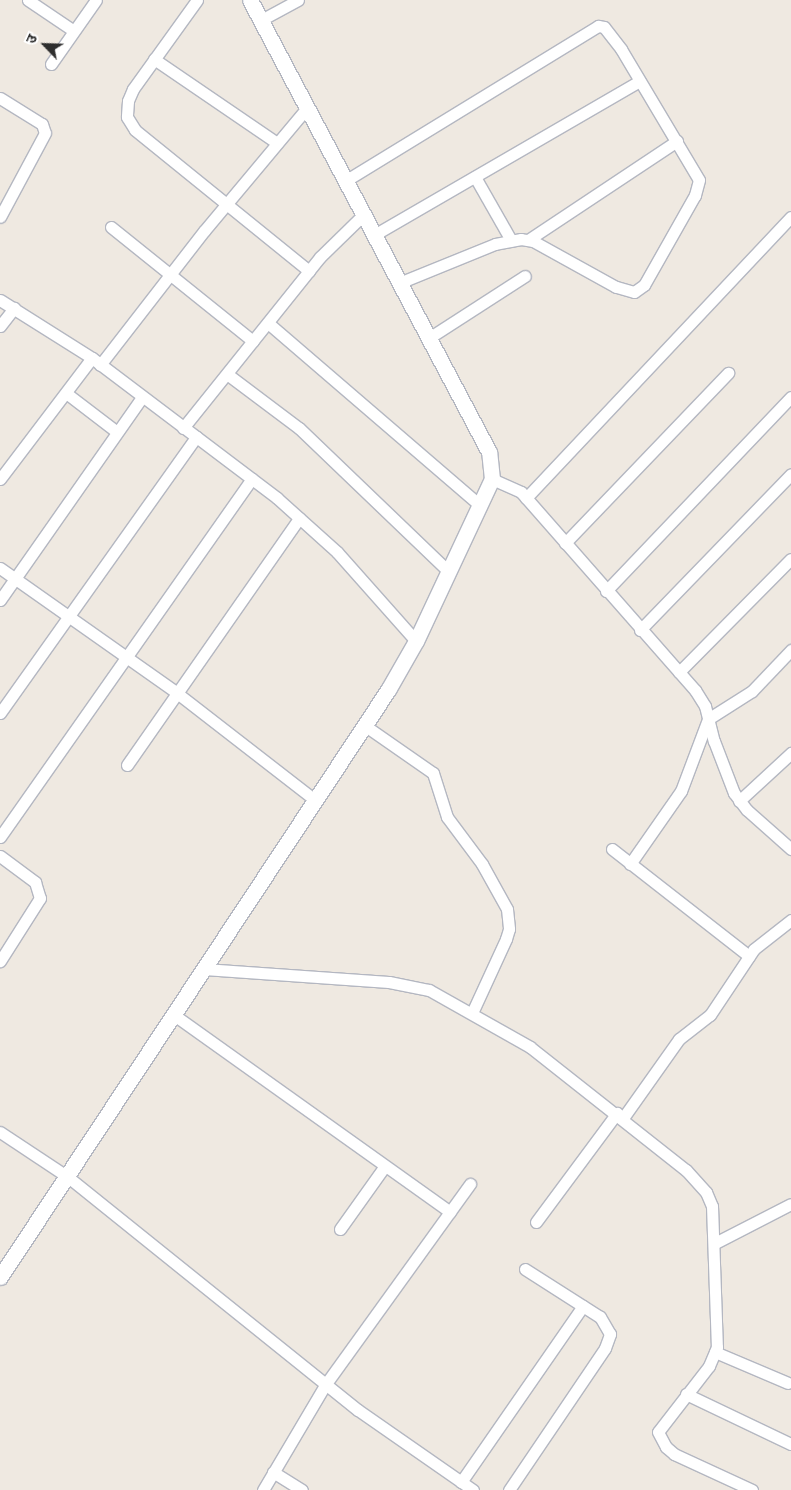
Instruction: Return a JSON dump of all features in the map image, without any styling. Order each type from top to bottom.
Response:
[{"type":"street","points":[[28,0],[74,32]]},
{"type":"street","points":[[51,64],[96,0]]},
{"type":"street","points":[[197,0],[154,58],[128,101],[131,124],[309,271]]},
{"type":"street","points":[[0,1277],[174,1016],[364,725],[416,641],[481,506],[492,479],[489,452],[250,0]]},
{"type":"street","points":[[261,20],[298,0]]},
{"type":"street","points":[[345,181],[598,26],[604,27],[617,43],[696,173],[699,187],[640,289],[634,292],[616,287],[528,240],[511,240],[399,282]]},
{"type":"street","points":[[154,58],[277,143]]},
{"type":"street","points":[[374,236],[640,81]]},
{"type":"street","points":[[0,98],[42,124],[46,133],[1,213]]},
{"type":"street","points":[[0,479],[66,393],[96,361],[171,273],[307,108]]},
{"type":"street","points":[[528,240],[677,141]]},
{"type":"street","points":[[475,177],[511,240]]},
{"type":"street","points":[[183,428],[309,271],[363,215]]},
{"type":"street","points":[[526,498],[791,217]]},
{"type":"street","points":[[111,227],[171,273],[253,341]]},
{"type":"street","points":[[429,338],[525,276]]},
{"type":"street","points":[[0,300],[96,361],[299,518],[347,562],[416,641]]},
{"type":"street","points":[[0,326],[14,308]]},
{"type":"street","points":[[268,323],[481,506]]},
{"type":"street","points":[[565,543],[728,373]]},
{"type":"street","points":[[226,374],[299,428],[450,572]]},
{"type":"street","points":[[66,393],[117,432]]},
{"type":"street","points":[[0,600],[142,397]]},
{"type":"street","points":[[606,591],[791,397]]},
{"type":"street","points":[[0,714],[196,437]]},
{"type":"street","points":[[640,630],[791,474]]},
{"type":"street","points":[[492,479],[514,487],[526,498],[701,698],[722,765],[739,801],[791,850]]},
{"type":"street","points":[[0,837],[252,480]]},
{"type":"street","points":[[127,765],[299,518]]},
{"type":"street","points":[[679,672],[791,559]]},
{"type":"street","points":[[0,568],[177,694],[315,800]]},
{"type":"street","points":[[630,864],[681,791],[708,719],[752,691],[791,650]]},
{"type":"street","points":[[364,725],[433,773],[447,817],[482,864],[507,909],[509,929],[506,939],[472,1013]]},
{"type":"street","points":[[739,801],[791,753]]},
{"type":"street","points":[[612,849],[749,956]]},
{"type":"street","points":[[0,856],[35,882],[40,898],[0,961]]},
{"type":"street","points":[[536,1222],[679,1039],[710,1015],[749,956],[791,920]]},
{"type":"street","points":[[204,969],[411,985],[429,990],[530,1047],[620,1115],[686,1170],[706,1192],[712,1206],[718,1334],[715,1352],[709,1366],[661,1425],[658,1432],[663,1443],[686,1462],[752,1490]]},
{"type":"street","points":[[174,1016],[450,1212]]},
{"type":"street","points":[[0,1132],[68,1177],[325,1385],[472,1490]]},
{"type":"street","points":[[340,1229],[385,1166]]},
{"type":"street","points":[[263,1490],[325,1385],[470,1184]]},
{"type":"street","points":[[715,1243],[791,1204]]},
{"type":"street","points":[[509,1490],[608,1342],[610,1328],[584,1306],[525,1268]]},
{"type":"street","points":[[461,1482],[584,1306]]},
{"type":"street","points":[[715,1352],[788,1383]]},
{"type":"street","points":[[686,1394],[791,1444]]},
{"type":"street","points":[[273,1472],[302,1490]]}]
